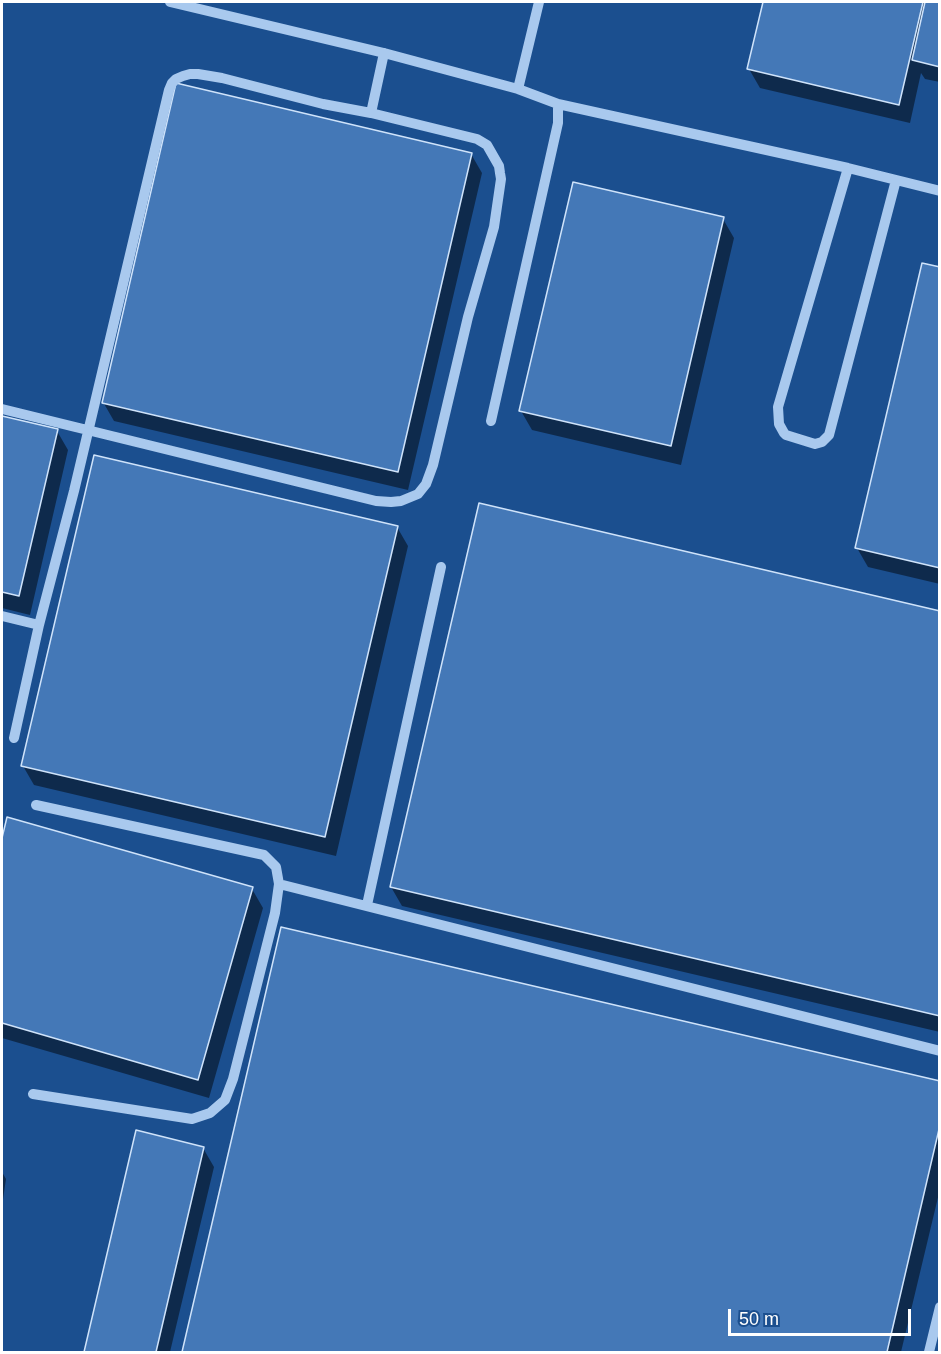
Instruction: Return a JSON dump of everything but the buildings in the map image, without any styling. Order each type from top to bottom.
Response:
[{"type":"street","points":[[170,2],[384,53],[518,90],[558,104],[848,168],[939,191]]},
{"type":"street","points":[[518,90],[539,2]]},
{"type":"street","points":[[371,113],[384,53]]},
{"type":"street","points":[[2,409],[89,429],[376,501],[401,501],[418,494],[426,484],[433,465],[468,317],[494,227],[501,179],[499,166],[487,145],[477,139],[222,78],[190,74],[172,83],[169,90],[89,429],[74,491],[39,625],[14,738]]},
{"type":"street","points":[[491,421],[558,123],[558,104]]},
{"type":"street","points":[[848,168],[778,407],[779,424],[784,433],[815,444],[822,442],[829,435],[896,180]]},
{"type":"street","points":[[367,905],[441,567]]},
{"type":"street","points":[[2,616],[39,625]]},
{"type":"street","points":[[33,1094],[192,1119],[210,1113],[225,1100],[233,1079],[275,913],[279,884],[276,867],[264,855],[36,805]]},
{"type":"street","points":[[279,884],[939,1051]]},
{"type":"street","points":[[929,1353],[939,1307]]}]
